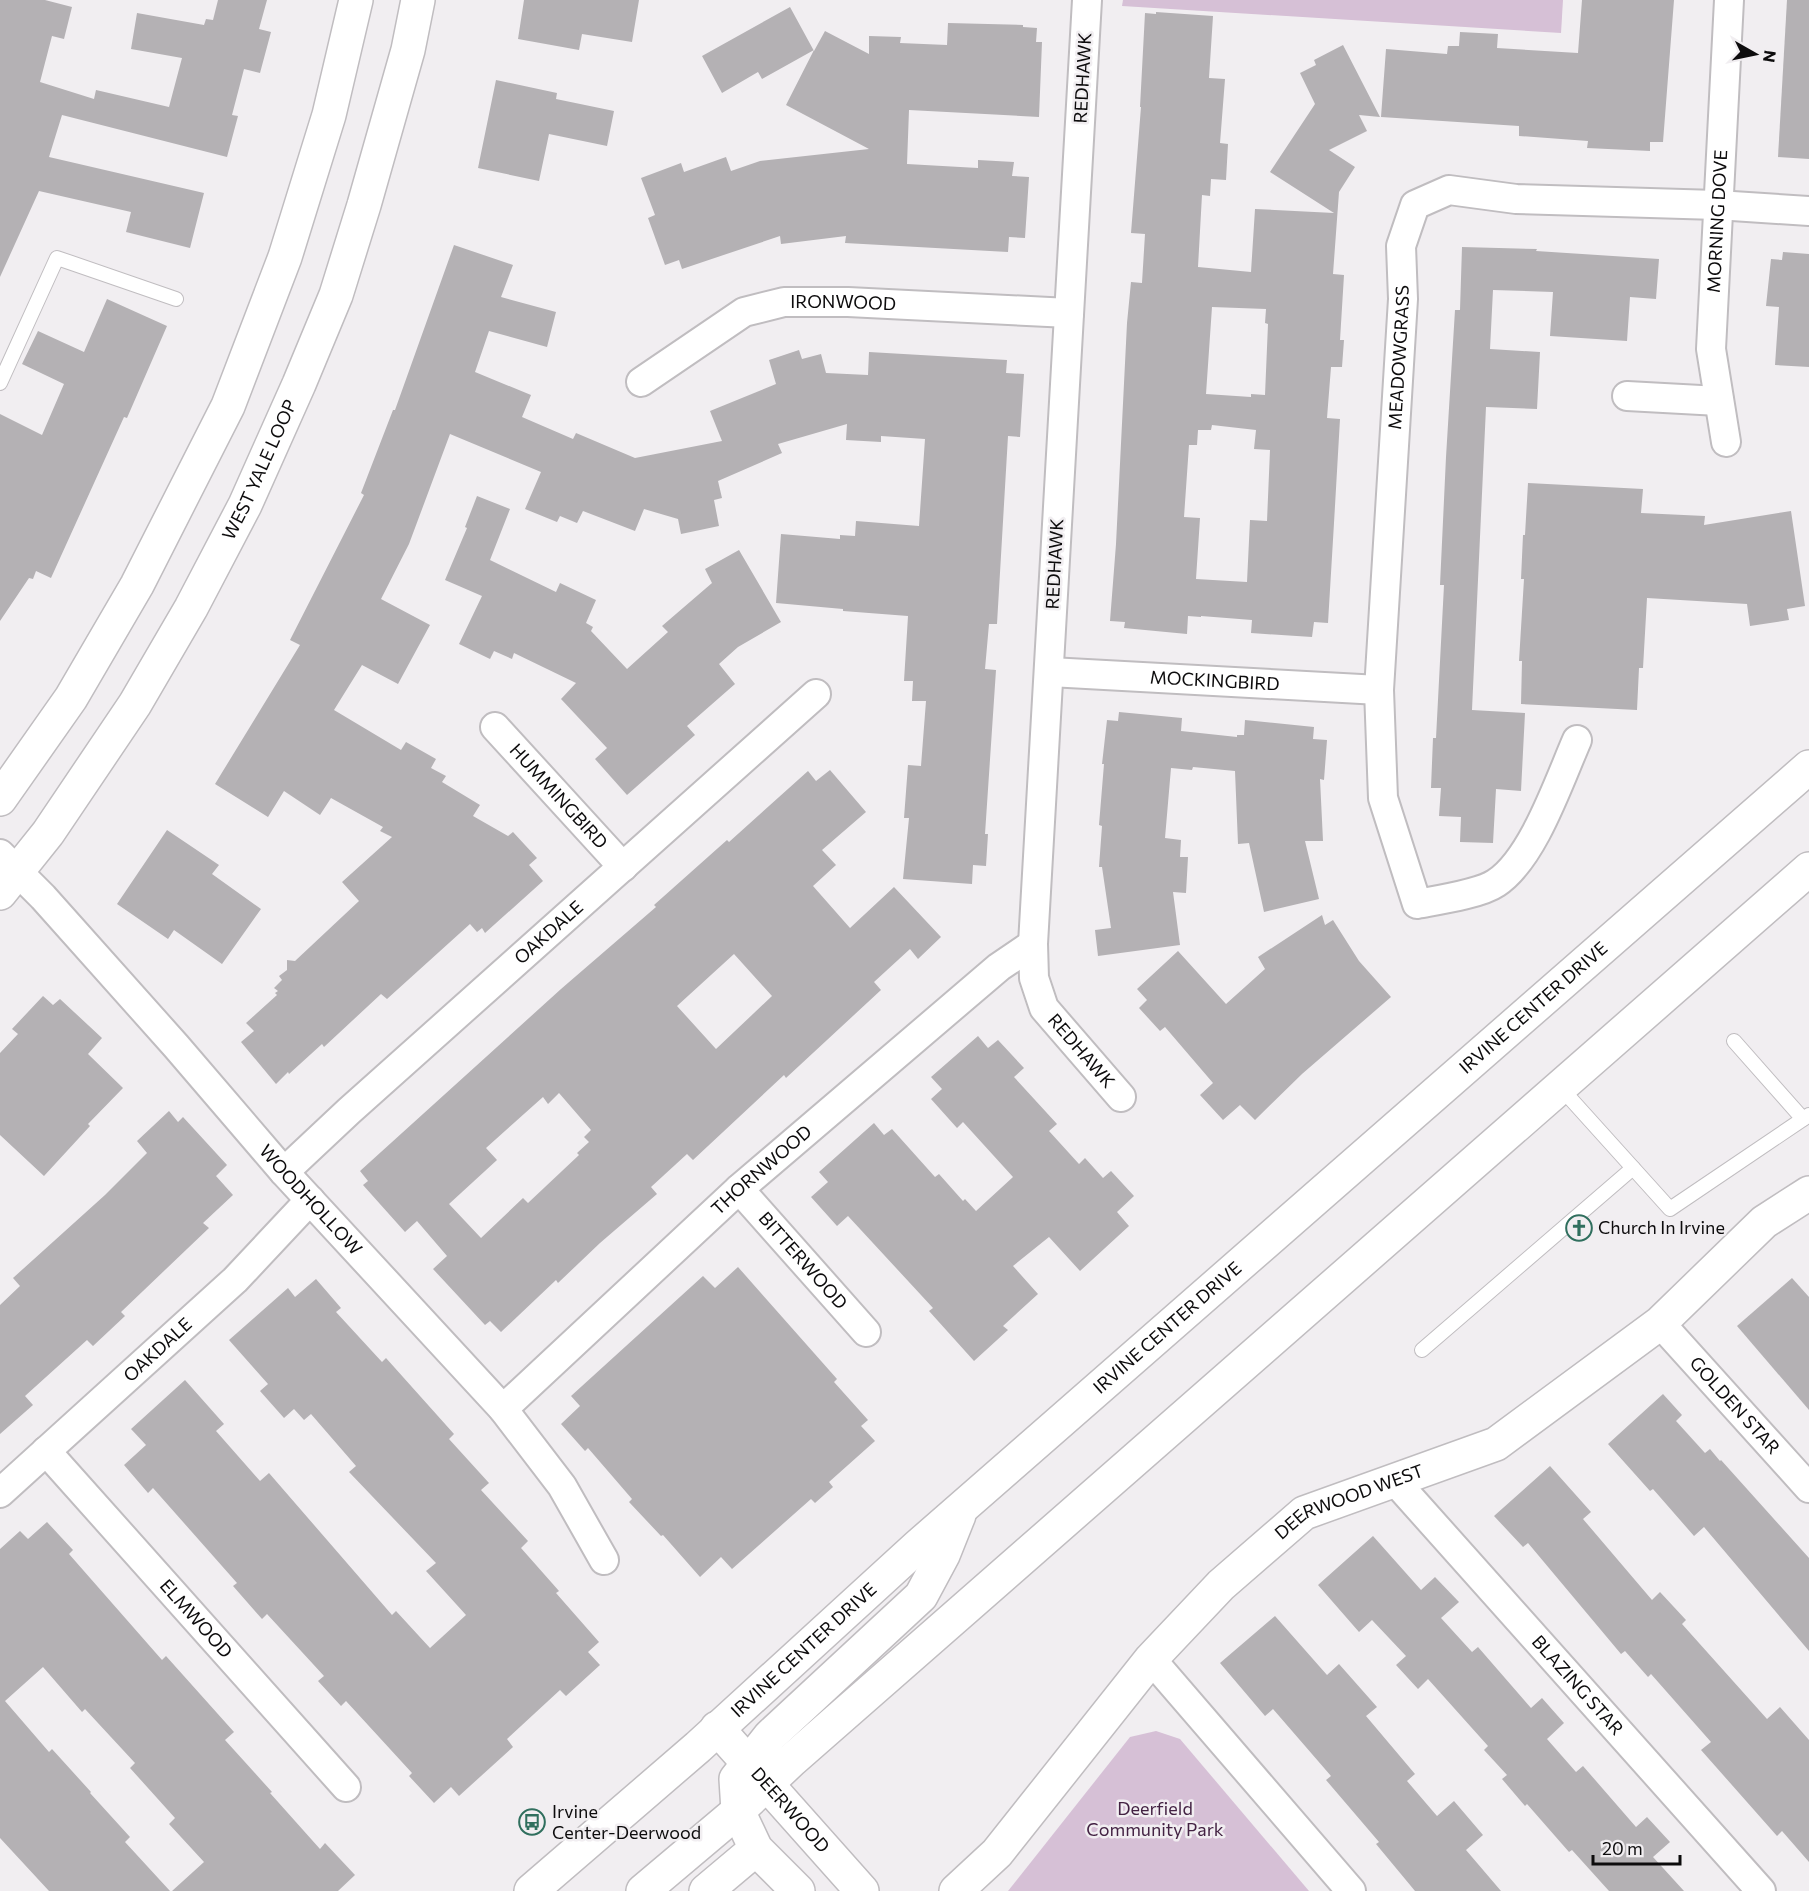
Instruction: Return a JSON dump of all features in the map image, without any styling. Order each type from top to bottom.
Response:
[{"type":"main road","points":[[0,799],[71,698],[137,585],[228,406],[285,257],[328,115],[356,0]]},
{"type":"main road","name":"WEST YALE LOOP","points":[[6,873],[48,832],[135,704],[191,608],[245,505],[336,295],[408,50],[418,0]]},
{"type":"main road","name":"IRVINE CENTER DRIVE","points":[[531,1891],[681,1762],[962,1509],[1809,767]]},
{"type":"main road","points":[[758,1774],[801,1752],[1809,869]]},
{"type":"main road","name":"DEERWOOD WEST","points":[[956,1891],[997,1853],[1151,1659],[1221,1585],[1304,1513],[1496,1444],[1660,1323],[1764,1222],[1809,1193]]},
{"type":"main road","points":[[643,1891],[738,1811],[758,1774],[770,1736],[921,1596],[943,1555],[962,1509]]},
{"type":"main road","name":"DEERWOOD","points":[[717,1728],[862,1891]]},
{"type":"main road","points":[[738,1811],[756,1849],[798,1891]]},
{"type":"main road","points":[[706,1891],[756,1849]]},
{"type":"street","name":"REDHAWK","points":[[1087,0],[1033,944],[1034,978],[1044,1008],[1121,1097]]},
{"type":"street","name":"MORNING DOVE","points":[[1726,442],[1711,350],[1729,0]]},
{"type":"street","name":"MEADOWGRASS","points":[[1577,740],[1532,842],[1515,865],[1496,884],[1417,904],[1383,798],[1380,690],[1403,299],[1401,246],[1415,205],[1449,190],[1516,199],[1717,205],[1809,211]]},
{"type":"street","name":"IRONWOOD","points":[[641,382],[744,312],[784,302],[848,302],[1069,313]]},
{"type":"street","points":[[1627,396],[1719,401]]},
{"type":"street","name":"MOCKINGBIRD","points":[[1050,672],[1380,690]]},
{"type":"street","name":"OAKDALE","points":[[284,1172],[349,1111],[816,694]]},
{"type":"street","name":"HUMMINGBIRD","points":[[495,727],[623,867]]},
{"type":"street","name":"WOODHOLLOW","points":[[6,873],[176,1046],[284,1172],[503,1409],[562,1486],[604,1560]]},
{"type":"street","name":"THORNWOOD","points":[[503,1409],[739,1189],[999,967],[1033,944]]},
{"type":"street","name":"BITTERWOOD","points":[[739,1189],[866,1332]]},
{"type":"street","name":"OAKDALE","points":[[0,1493],[235,1280],[310,1200]]},
{"type":"street","name":"GOLDEN STAR","points":[[1660,1323],[1809,1488]]},
{"type":"street","name":"ELMWOOD","points":[[46,1451],[346,1787]]},
{"type":"street","name":"BLAZING STAR","points":[[1395,1480],[1761,1891]]},
{"type":"street","points":[[1151,1659],[1351,1891]]},
{"type":"lane","points":[[0,382],[57,258],[177,298]]},
{"type":"lane","points":[[1560,1087],[1670,1209],[1806,1117],[1734,1041]]},
{"type":"lane","points":[[1422,1350],[1633,1168]]},
{"type":"green space","points":[[1123,0],[1563,0],[1561,33],[1122,6]]},
{"type":"green space","name":"Deerfield Community Park","points":[[1156,1731],[1180,1739],[1309,1891],[1008,1891],[1130,1737]]},
{"type":"building","points":[[0,0],[45,0],[72,7],[64,39],[52,36],[40,82],[94,99],[96,90],[169,107],[182,58],[131,49],[137,13],[204,25],[206,19],[213,20],[218,0],[267,0],[259,29],[271,32],[260,73],[244,69],[232,115],[238,116],[227,157],[62,115],[49,157],[204,193],[190,248],[126,232],[131,212],[39,191],[0,277]]},
{"type":"building","points":[[524,0],[639,0],[632,42],[582,34],[579,50],[518,39]]},
{"type":"building","points":[[1582,0],[1674,0],[1663,142],[1650,142],[1650,151],[1587,148],[1588,141],[1519,136],[1519,126],[1381,117],[1386,49],[1447,54],[1448,46],[1459,46],[1460,32],[1498,34],[1497,48],[1578,53]]},
{"type":"building","points":[[1787,0],[1809,0],[1809,159],[1778,157]]},
{"type":"building","points":[[790,7],[814,50],[762,79],[758,72],[722,93],[702,56]]},
{"type":"building","points":[[1156,12],[1213,16],[1209,78],[1225,79],[1220,143],[1228,144],[1226,180],[1211,179],[1210,196],[1202,195],[1198,267],[1251,272],[1255,209],[1334,213],[1270,172],[1315,104],[1300,73],[1316,65],[1314,60],[1343,45],[1380,117],[1359,115],[1367,131],[1329,150],[1355,167],[1339,192],[1333,274],[1344,275],[1340,340],[1344,340],[1342,367],[1331,367],[1327,418],[1340,419],[1328,623],[1314,622],[1312,637],[1251,633],[1252,620],[1188,616],[1187,634],[1124,628],[1125,622],[1110,621],[1127,323],[1131,282],[1142,283],[1145,234],[1131,233],[1141,107],[1145,13],[1156,14]],"holes":[[[1212,307],[1266,309],[1265,323],[1268,324],[1265,395],[1251,394],[1251,397],[1206,394]],[[1212,425],[1256,430],[1254,449],[1270,450],[1267,521],[1250,520],[1247,582],[1196,579],[1200,518],[1184,517],[1189,445],[1197,445],[1198,430],[1211,430]]]},
{"type":"building","points":[[948,23],[1023,25],[1023,27],[1037,28],[1036,42],[1042,42],[1039,117],[909,110],[907,164],[978,168],[978,160],[1014,162],[1012,176],[1029,177],[1025,238],[1009,237],[1008,252],[845,243],[846,236],[781,244],[780,236],[682,269],[679,260],[665,265],[648,218],[655,215],[641,178],[681,163],[684,172],[726,157],[731,171],[760,161],[869,149],[786,105],[825,31],[869,54],[869,36],[901,37],[900,43],[947,45]]},
{"type":"building","points":[[496,80],[557,93],[556,99],[614,111],[607,146],[549,134],[539,181],[478,168]]},
{"type":"building","points":[[454,245],[513,265],[501,297],[556,312],[547,347],[489,331],[475,372],[531,395],[522,417],[573,439],[576,433],[635,458],[722,441],[710,411],[776,384],[769,360],[799,350],[802,359],[821,354],[826,373],[868,375],[869,352],[1007,360],[1006,373],[1024,374],[1020,437],[1008,436],[997,624],[989,624],[985,669],[996,670],[985,834],[988,834],[986,866],[973,865],[972,884],[903,879],[909,818],[904,818],[908,765],[921,766],[926,701],[912,701],[913,681],[904,681],[908,616],[776,603],[781,534],[840,539],[840,535],[855,536],[856,521],[919,526],[925,439],[881,436],[881,442],[846,440],[847,424],[778,444],[782,453],[718,481],[722,498],[714,500],[719,526],[681,534],[678,519],[644,509],[635,531],[583,511],[577,523],[560,516],[557,522],[525,509],[541,472],[450,434],[409,544],[381,599],[430,625],[398,684],[362,665],[334,710],[401,750],[406,742],[436,759],[431,768],[446,776],[442,782],[480,805],[473,816],[508,836],[513,832],[537,858],[529,865],[543,881],[485,933],[482,928],[477,932],[470,924],[387,999],[381,994],[324,1047],[322,1044],[276,1084],[241,1042],[254,1031],[246,1023],[277,995],[275,993],[278,991],[274,988],[282,980],[279,976],[287,970],[287,960],[295,961],[359,901],[342,882],[392,837],[380,831],[383,827],[331,798],[320,815],[284,791],[268,817],[215,784],[300,645],[290,640],[364,495],[361,493],[393,410],[395,410]]},
{"type":"building","points":[[1462,247],[1537,249],[1536,251],[1659,259],[1656,299],[1630,297],[1627,341],[1550,336],[1553,292],[1493,290],[1490,349],[1540,352],[1537,409],[1486,407],[1472,710],[1525,713],[1521,791],[1496,789],[1493,843],[1460,842],[1461,817],[1439,816],[1441,788],[1431,788],[1444,585],[1440,585],[1446,457],[1455,310],[1460,310]]},
{"type":"building","points":[[1783,252],[1809,254],[1809,367],[1775,365],[1779,307],[1766,306],[1771,259],[1782,260]]},
{"type":"building","points":[[107,299],[167,326],[127,418],[124,417],[51,578],[36,571],[33,579],[29,578],[0,621],[0,414],[42,435],[64,384],[22,364],[38,331],[84,352]]},
{"type":"building","points":[[1528,483],[1643,489],[1641,513],[1705,516],[1704,525],[1791,511],[1805,606],[1787,609],[1789,620],[1750,626],[1747,604],[1647,598],[1643,668],[1639,668],[1637,710],[1521,704],[1522,661],[1519,661],[1524,579],[1521,579]]},
{"type":"building","points":[[477,496],[510,509],[490,560],[556,592],[560,583],[596,600],[586,623],[593,627],[591,631],[627,669],[668,632],[662,626],[712,583],[705,569],[739,550],[781,622],[738,647],[719,664],[735,684],[687,726],[695,735],[627,795],[595,759],[607,748],[561,699],[576,683],[514,653],[512,659],[494,651],[490,659],[459,644],[482,596],[445,580],[467,528],[465,527]]},
{"type":"building","points":[[1119,712],[1182,718],[1181,731],[1237,737],[1237,735],[1244,735],[1245,720],[1314,727],[1313,739],[1327,740],[1324,780],[1320,779],[1323,841],[1305,841],[1319,899],[1264,912],[1249,843],[1238,844],[1235,771],[1193,767],[1192,770],[1171,768],[1165,838],[1181,840],[1180,857],[1188,857],[1186,893],[1173,892],[1180,945],[1098,956],[1095,930],[1111,928],[1102,867],[1099,867],[1102,826],[1099,825],[1104,764],[1102,764],[1107,720],[1118,721]]},
{"type":"building","points":[[830,770],[866,812],[822,850],[836,865],[813,886],[850,928],[894,887],[941,937],[918,959],[910,949],[874,982],[881,990],[786,1078],[784,1075],[693,1160],[687,1154],[651,1187],[657,1194],[558,1283],[556,1280],[501,1332],[490,1321],[485,1325],[433,1269],[447,1256],[417,1221],[405,1232],[363,1185],[368,1181],[360,1171],[561,989],[656,907],[654,905],[727,840],[729,842],[808,771],[816,781]],"holes":[[[734,954],[772,996],[716,1049],[677,1006]],[[559,1093],[591,1130],[584,1137],[589,1142],[577,1153],[579,1155],[528,1203],[523,1198],[481,1238],[449,1204],[497,1160],[486,1148],[543,1097],[548,1104]]]},
{"type":"building","points":[[167,830],[219,865],[212,874],[261,909],[222,964],[174,930],[168,939],[117,904]]},
{"type":"building","points":[[1322,915],[1325,925],[1333,920],[1359,961],[1391,997],[1302,1074],[1255,1120],[1240,1105],[1223,1120],[1200,1095],[1213,1083],[1165,1027],[1160,1031],[1139,1008],[1147,1000],[1137,989],[1178,951],[1226,1004],[1265,969],[1258,957]]},
{"type":"building","points":[[43,996],[53,1005],[60,999],[102,1038],[88,1054],[123,1088],[88,1124],[90,1126],[44,1176],[0,1135],[0,1053],[18,1034],[12,1029]]},
{"type":"building","points":[[978,1036],[988,1048],[998,1040],[1024,1068],[1014,1077],[1057,1124],[1049,1131],[1079,1164],[1085,1158],[1103,1178],[1111,1171],[1134,1196],[1117,1212],[1129,1226],[1080,1271],[1049,1237],[1013,1266],[1038,1294],[1003,1326],[1008,1330],[974,1361],[929,1311],[933,1308],[848,1216],[837,1226],[811,1197],[828,1182],[819,1172],[874,1123],[884,1135],[892,1129],[935,1177],[939,1174],[963,1201],[965,1199],[976,1211],[1013,1177],[963,1122],[957,1128],[931,1099],[942,1089],[931,1077]]},
{"type":"building","points":[[169,1111],[178,1122],[183,1117],[227,1165],[216,1176],[233,1195],[203,1223],[209,1228],[121,1312],[125,1316],[93,1346],[87,1340],[25,1396],[33,1405],[0,1434],[0,1305],[20,1286],[13,1278],[105,1195],[147,1153],[137,1141]]},
{"type":"building","points":[[738,1267],[837,1379],[834,1382],[868,1420],[861,1426],[875,1441],[829,1482],[833,1487],[815,1503],[811,1499],[732,1569],[721,1557],[700,1577],[663,1535],[661,1536],[629,1502],[632,1499],[588,1448],[585,1451],[561,1424],[580,1406],[571,1396],[703,1276],[715,1288]]},
{"type":"building","points":[[1792,1278],[1809,1297],[1809,1410],[1737,1326]]},
{"type":"building","points":[[316,1279],[341,1308],[336,1312],[382,1362],[386,1358],[454,1434],[449,1439],[489,1483],[481,1490],[528,1541],[521,1548],[559,1591],[556,1593],[599,1642],[588,1652],[600,1665],[566,1696],[560,1690],[507,1739],[513,1747],[459,1796],[451,1787],[434,1803],[409,1776],[412,1773],[346,1701],[341,1706],[318,1681],[324,1676],[267,1614],[262,1619],[233,1586],[237,1583],[153,1488],[148,1493],[124,1465],[146,1445],[131,1429],[185,1380],[224,1424],[216,1431],[260,1481],[269,1473],[392,1615],[396,1611],[430,1648],[466,1615],[426,1571],[436,1563],[349,1472],[356,1466],[311,1414],[304,1420],[294,1409],[284,1418],[260,1391],[268,1384],[229,1340],[288,1288],[295,1297]]},
{"type":"building","points":[[1663,1394],[1682,1415],[1676,1421],[1705,1453],[1710,1449],[1721,1460],[1809,1558],[1809,1651],[1704,1527],[1694,1536],[1653,1489],[1650,1491],[1608,1444]]},
{"type":"building","points":[[1550,1466],[1591,1512],[1583,1519],[1652,1600],[1660,1592],[1686,1620],[1682,1624],[1767,1719],[1780,1707],[1809,1740],[1809,1862],[1782,1831],[1777,1836],[1701,1750],[1711,1742],[1651,1674],[1648,1677],[1625,1651],[1621,1654],[1528,1543],[1523,1547],[1494,1516]]},
{"type":"building","points":[[47,1522],[73,1550],[69,1554],[162,1660],[166,1656],[234,1732],[225,1740],[272,1792],[270,1793],[320,1849],[325,1843],[355,1875],[338,1891],[172,1891],[204,1862],[169,1824],[175,1818],[130,1768],[135,1763],[85,1709],[82,1712],[43,1667],[5,1701],[49,1752],[52,1749],[91,1792],[130,1837],[125,1842],[170,1891],[49,1891],[0,1838],[0,1549],[20,1531],[28,1539]]},
{"type":"building","points":[[1373,1536],[1421,1590],[1435,1577],[1459,1602],[1441,1618],[1472,1652],[1478,1647],[1531,1708],[1542,1698],[1564,1723],[1547,1739],[1576,1772],[1583,1766],[1636,1827],[1647,1817],[1670,1842],[1653,1857],[1684,1891],[1609,1891],[1572,1850],[1569,1852],[1527,1804],[1525,1806],[1502,1779],[1507,1775],[1484,1750],[1488,1746],[1428,1679],[1418,1689],[1396,1665],[1406,1656],[1372,1620],[1359,1632],[1318,1585]]},
{"type":"building","points":[[1275,1616],[1327,1675],[1339,1664],[1377,1707],[1366,1716],[1415,1774],[1407,1781],[1437,1816],[1454,1801],[1483,1835],[1466,1850],[1501,1891],[1415,1891],[1376,1844],[1379,1842],[1326,1780],[1331,1776],[1273,1709],[1265,1716],[1220,1663]]},
{"type":"place","name":"Church In Irvine","points":[[1579,1228]]},
{"type":"place","name":"Irvine Center-Deerwood","points":[[532,1822]]}]
